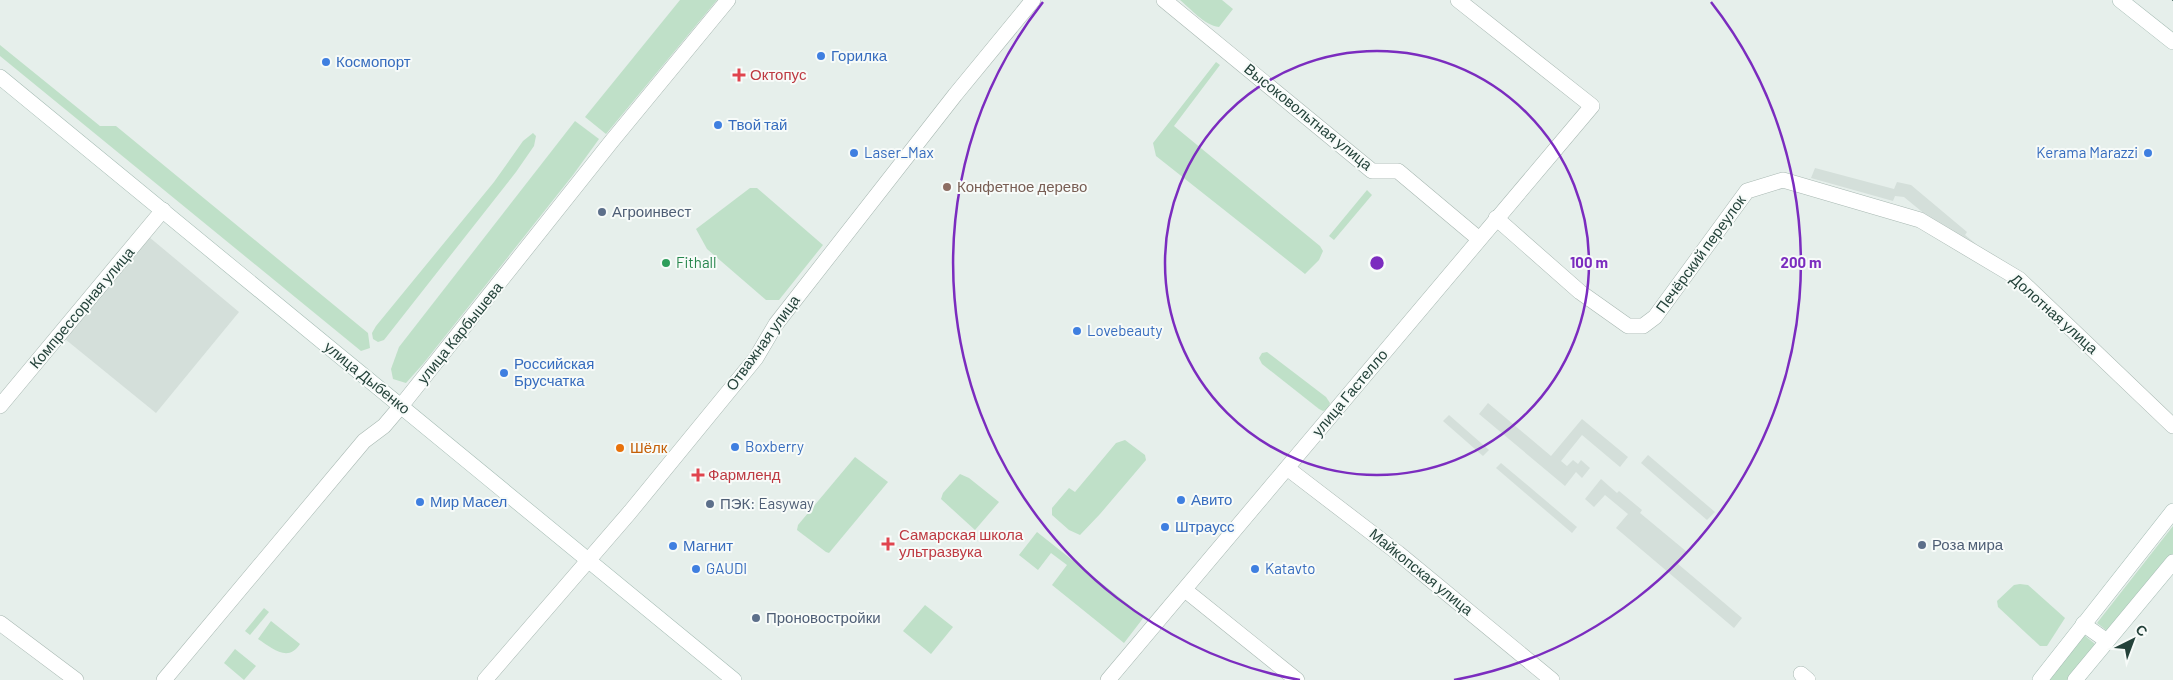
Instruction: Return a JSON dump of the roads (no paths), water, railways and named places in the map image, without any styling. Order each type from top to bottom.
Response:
[{"type":"street","name":"улица Карбышева","points":[[164,680],[364,441],[384,426],[401,406],[611,142],[728,0]]},
{"type":"street","name":"Отважная улица","points":[[485,680],[589,560],[756,358],[788,308],[955,95],[1034,0]]},
{"type":"street","name":"Высоковольтная улица","points":[[1164,0],[1372,171],[1398,171],[1479,238]]},
{"type":"street","name":"улица Гастелло","points":[[1108,680],[1592,106],[1458,0]]},
{"type":"street","points":[[2120,0],[2173,42]]},
{"type":"street","name":"улица Дыбенко","points":[[0,77],[734,680]]},
{"type":"street","name":"Печёрский переулок","points":[[1496,218],[1580,292],[1628,326],[1643,326],[1655,316],[1747,191],[1783,180],[1920,220]]},
{"type":"street","name":"Компрессорная улица","points":[[0,406],[163,210]]},
{"type":"street","name":"Долотная улица","points":[[1920,220],[2020,279],[2173,426]]},
{"type":"street","name":"Майкопская улица","points":[[1287,468],[1398,553],[1552,680]]},
{"type":"street","points":[[2040,680],[2173,511]]},
{"type":"street","points":[[2075,680],[2173,562]]},
{"type":"street","points":[[1185,590],[1298,680]]},
{"type":"street","points":[[0,623],[76,680]]},
{"type":"street","points":[[2083,624],[2107,641]]},
{"type":"place","name":"Горилка","points":[[821,56]]},
{"type":"place","name":"Космопорт","points":[[326,62]]},
{"type":"place","name":"Октопус","points":[[739,75]]},
{"type":"place","name":"Твой тай","points":[[718,125]]},
{"type":"place","name":"Laser_Max","points":[[854,153]]},
{"type":"place","name":"Kerama Marazzi","points":[[2148,153]]},
{"type":"place","name":"Конфетное дерево","points":[[947,187]]},
{"type":"place","name":"Агроинвест","points":[[602,212]]},
{"type":"place","name":"Fithall","points":[[666,263]]},
{"type":"place","name":"Lovebeauty","points":[[1077,331]]},
{"type":"place","name":"Российская Брусчатка","points":[[504,373]]},
{"type":"place","name":"Boxberry","points":[[735,447]]},
{"type":"place","name":"Шёлк","points":[[620,448]]},
{"type":"place","name":"Фармленд","points":[[698,475]]},
{"type":"place","name":"Авито","points":[[1181,500]]},
{"type":"place","name":"Мир Масел","points":[[420,502]]},
{"type":"place","name":"ПЭК: Easyway","points":[[710,504]]},
{"type":"place","name":"Штраусс","points":[[1165,527]]},
{"type":"place","name":"Самарская школа ультразвука","points":[[888,544]]},
{"type":"place","name":"Роза мира","points":[[1922,545]]},
{"type":"place","name":"Магнит","points":[[673,546]]},
{"type":"place","name":"GAUDI","points":[[696,569]]},
{"type":"place","name":"Katavto","points":[[1255,569]]},
{"type":"place","name":"Проновостройки","points":[[756,618]]}]
